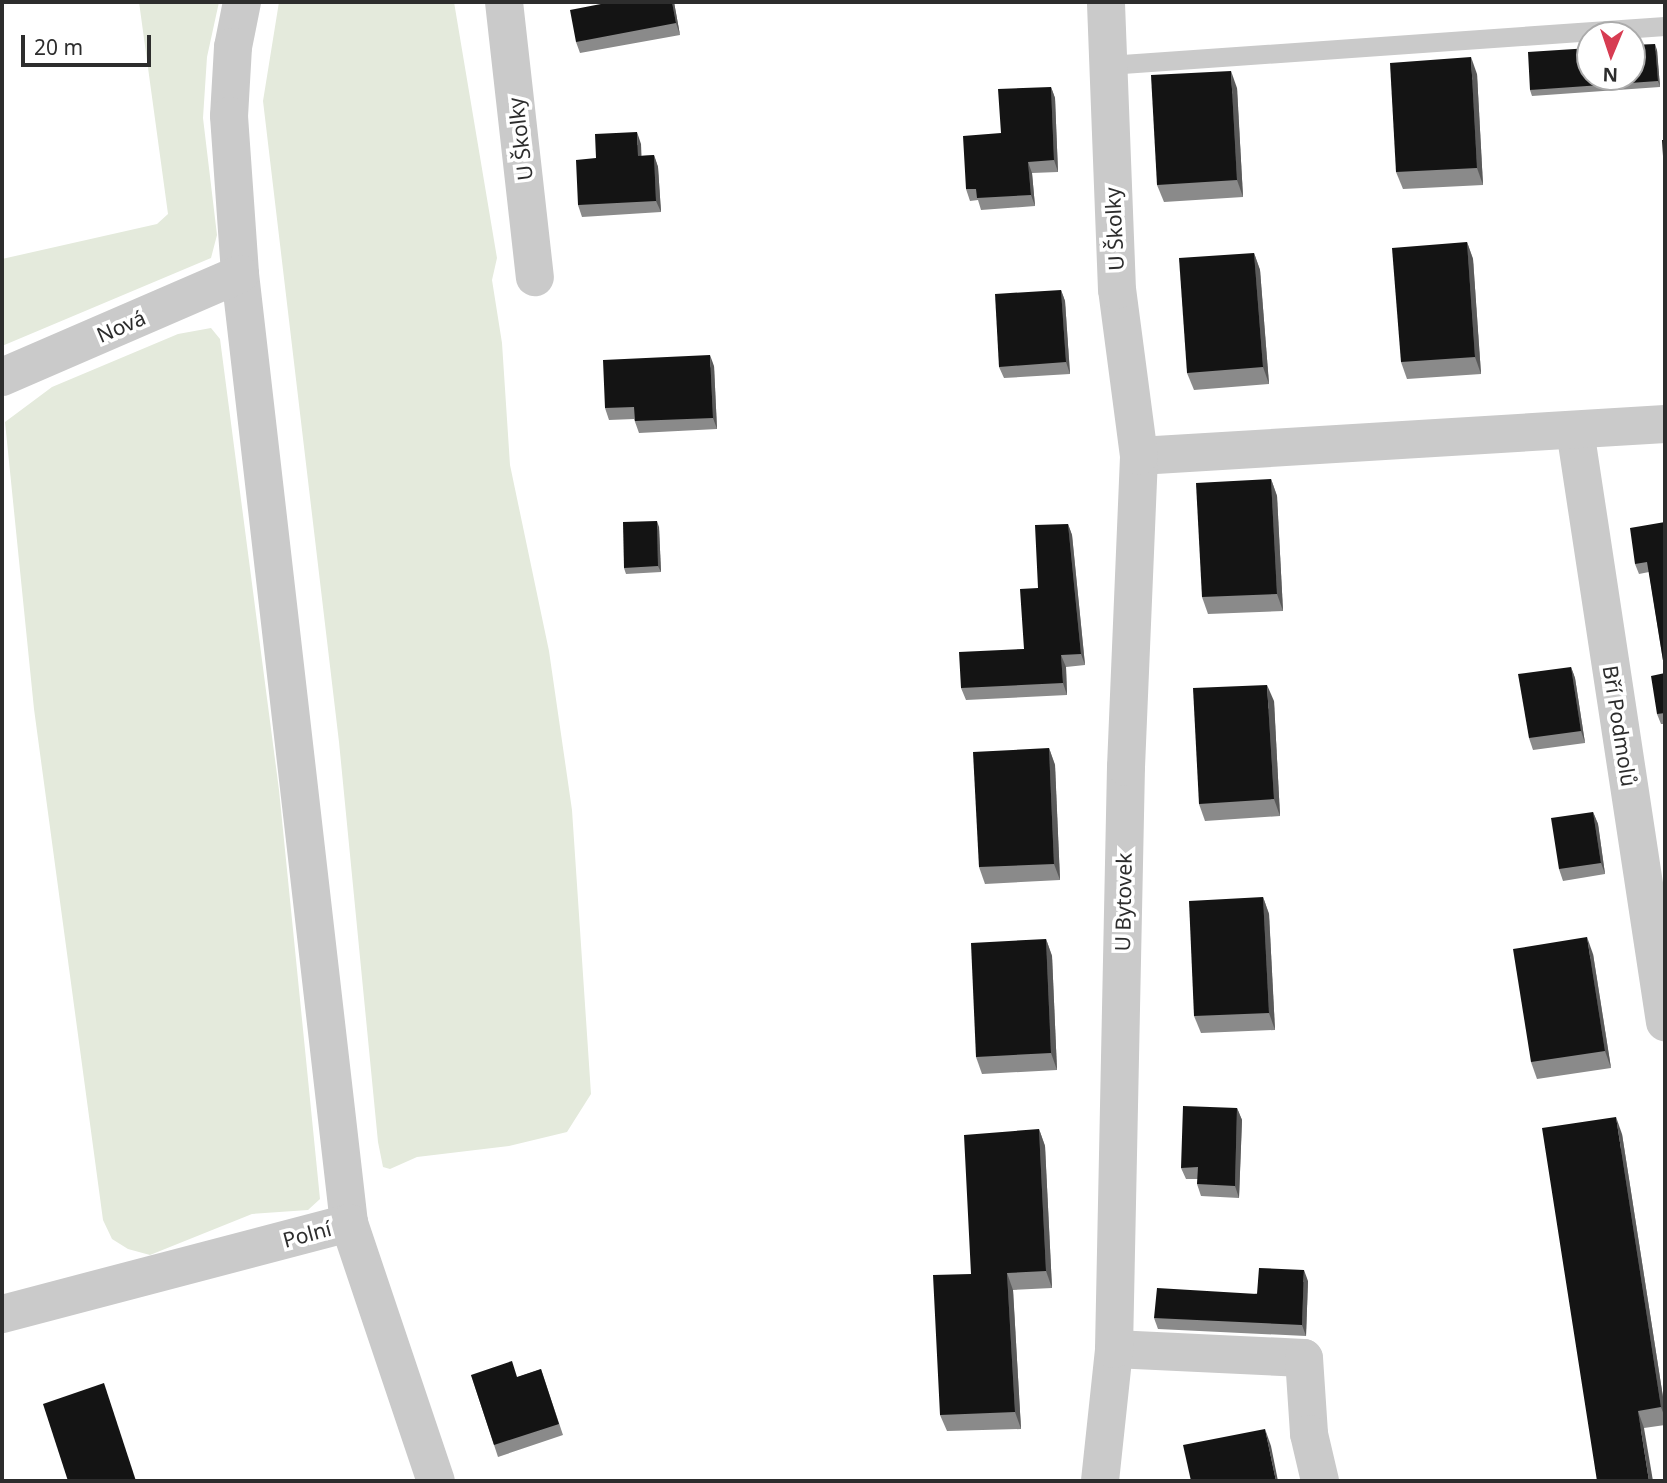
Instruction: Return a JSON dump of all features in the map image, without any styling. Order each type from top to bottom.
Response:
[{"type":"street","points":[[242,2],[233,47],[229,116],[240,274],[349,1223]]},
{"type":"street","name":"U Školky","points":[[504,2],[535,277]]},
{"type":"street","name":"U Školky","points":[[1106,2],[1117,290],[1139,456]]},
{"type":"street","name":"Nová","points":[[2,377],[240,274]]},
{"type":"street","points":[[1139,456],[1665,424]]},
{"type":"street","name":"Bří Podmolů","points":[[1575,430],[1665,1022]]},
{"type":"street","name":"U Bytovek","points":[[1100,1481],[1114,1349],[1126,767],[1139,456]]},
{"type":"street","name":"Polní","points":[[2,1314],[349,1223],[436,1481]]},
{"type":"street","points":[[1114,1349],[1304,1358],[1310,1434],[1320,1481]]},
{"type":"lane","points":[[1108,65],[1665,26]]},
{"type":"shaded area","points":[[139,2],[219,2],[207,57],[203,118],[217,235],[211,258],[2,346],[2,259],[157,224],[168,214]]},
{"type":"shaded area","points":[[279,2],[454,2],[497,258],[492,280],[502,343],[510,465],[549,651],[572,810],[591,1094],[567,1132],[509,1146],[417,1157],[390,1169],[383,1167],[378,1142],[339,742],[263,101]]},
{"type":"shaded area","points":[[211,328],[220,339],[279,790],[320,1199],[308,1210],[252,1214],[150,1255],[128,1249],[112,1239],[103,1220],[34,709],[5,422],[52,387],[178,334]]},
{"type":"building","points":[[606,2],[672,2],[676,23],[576,42],[570,10]]},
{"type":"building","points":[[1646,44],[1655,44],[1658,81],[1646,82]]},
{"type":"building","points":[[1576,49],[1576,87],[1530,90],[1528,52]]},
{"type":"building","points":[[1471,57],[1477,168],[1396,172],[1390,63]]},
{"type":"building","points":[[1231,71],[1237,180],[1157,185],[1151,75]]},
{"type":"building","points":[[1051,87],[1054,160],[1028,162],[1031,195],[977,198],[976,189],[966,189],[963,136],[1001,133],[998,89]]},
{"type":"building","points":[[637,132],[638,156],[654,155],[656,201],[578,205],[576,160],[596,158],[595,134]]},
{"type":"building","points":[[1662,140],[1665,140],[1665,187]]},
{"type":"building","points":[[1467,242],[1475,357],[1401,362],[1392,248]]},
{"type":"building","points":[[1254,253],[1263,367],[1187,373],[1179,258]]},
{"type":"building","points":[[1061,290],[1066,362],[999,367],[995,294]]},
{"type":"building","points":[[710,355],[713,418],[635,421],[634,407],[605,408],[603,360]]},
{"type":"building","points":[[1271,479],[1277,594],[1202,597],[1196,483]]},
{"type":"building","points":[[657,521],[658,566],[624,568],[623,522]]},
{"type":"building","points":[[1665,522],[1665,673],[1647,562],[1635,564],[1630,528]]},
{"type":"building","points":[[1068,524],[1081,654],[1061,655],[1063,683],[961,688],[959,652],[1024,649],[1020,589],[1038,588],[1035,525]]},
{"type":"building","points":[[1571,667],[1581,731],[1529,738],[1518,674]]},
{"type":"building","points":[[1665,673],[1665,713],[1657,714],[1651,676]]},
{"type":"building","points":[[1267,685],[1274,799],[1199,804],[1193,688]]},
{"type":"building","points":[[1049,748],[1054,864],[979,867],[973,752]]},
{"type":"building","points":[[1593,812],[1601,863],[1559,869],[1551,818]]},
{"type":"building","points":[[1263,897],[1269,1013],[1194,1016],[1189,901]]},
{"type":"building","points":[[1587,937],[1605,1051],[1531,1062],[1513,949]]},
{"type":"building","points":[[1046,939],[1051,1053],[976,1057],[971,943]]},
{"type":"building","points":[[1183,1106],[1237,1108],[1235,1186],[1197,1184],[1198,1167],[1181,1168]]},
{"type":"building","points":[[1616,1117],[1661,1407],[1638,1411],[1649,1481],[1597,1481],[1542,1128]]},
{"type":"building","points":[[1039,1129],[1046,1271],[1007,1273],[1015,1412],[940,1415],[933,1275],[971,1274],[964,1135]]},
{"type":"building","points":[[1259,1268],[1304,1270],[1302,1325],[1154,1318],[1157,1288],[1257,1294]]},
{"type":"building","points":[[512,1361],[517,1377],[541,1369],[559,1424],[494,1445],[471,1375]]},
{"type":"building","points":[[104,1383],[136,1481],[68,1481],[43,1404]]},
{"type":"building","points":[[1265,1429],[1276,1481],[1191,1481],[1183,1445]]}]
